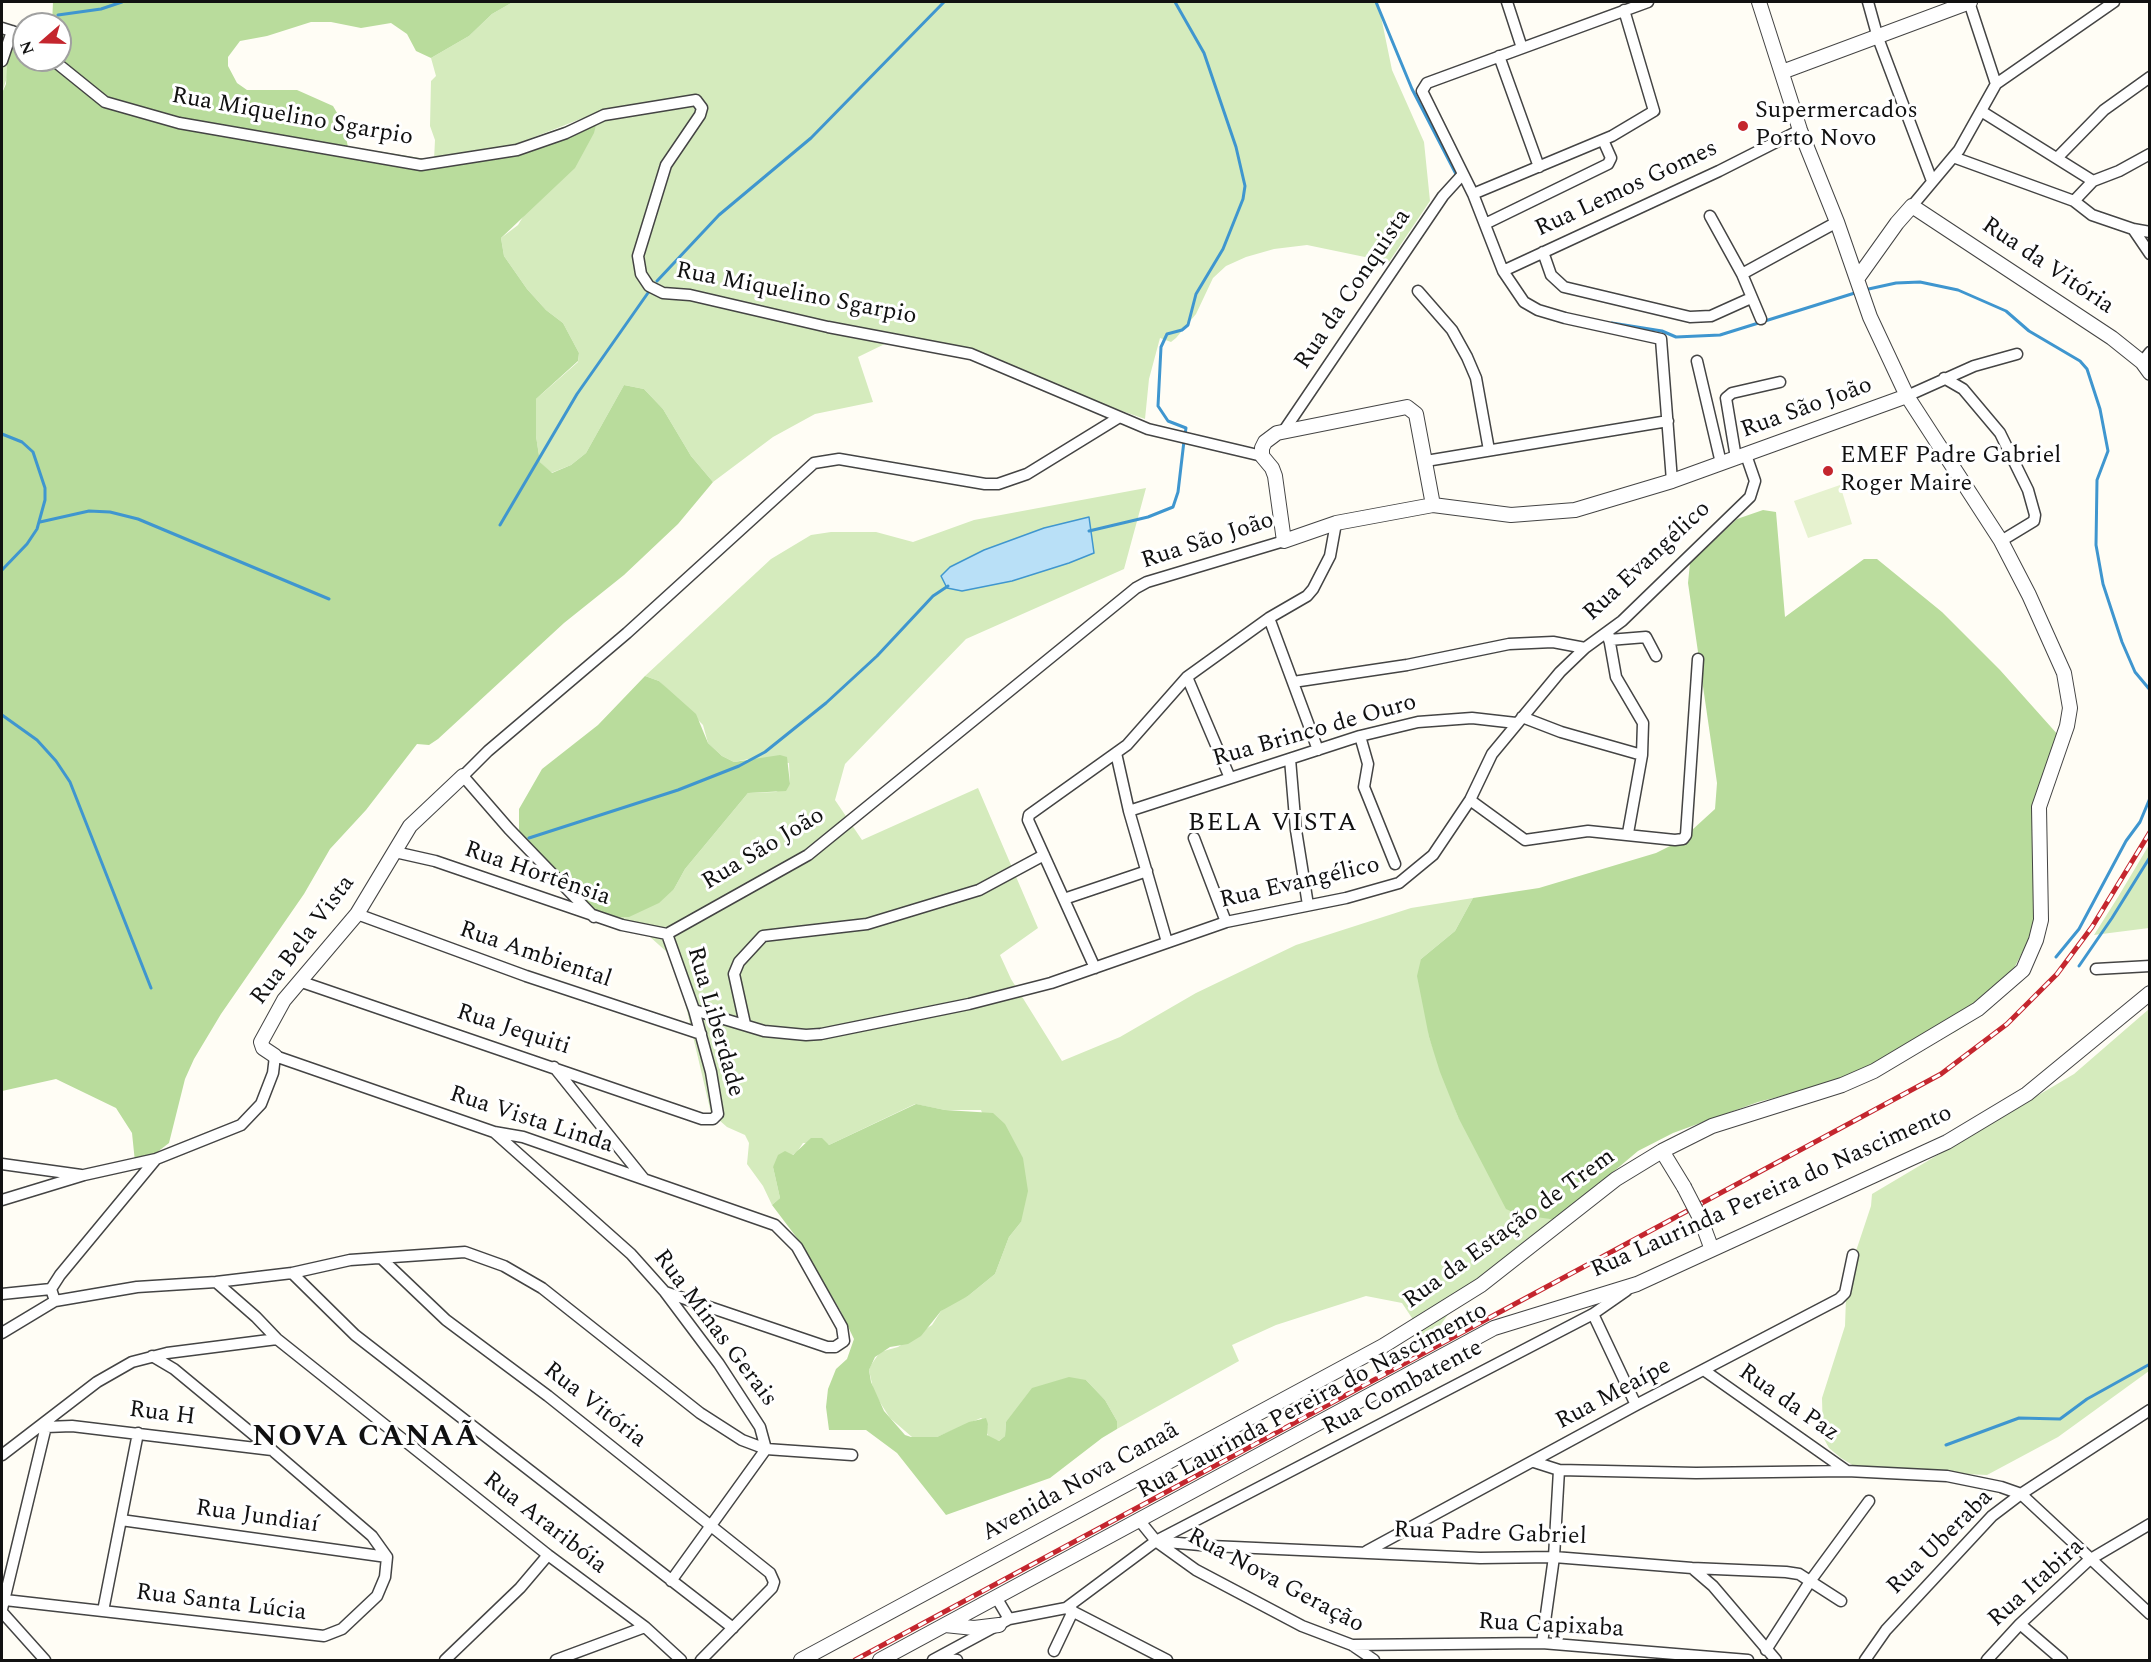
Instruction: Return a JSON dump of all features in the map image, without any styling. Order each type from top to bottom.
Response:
[{"type":"street","points":[[1507,2],[1522,48]]},
{"type":"street","points":[[1648,2],[1427,83],[1422,87],[1424,96],[1473,194],[1503,271],[1524,302],[1538,310],[1661,339],[1672,481]]},
{"type":"street","name":"Rua da Estação de Trem","points":[[1383,1346],[1481,1285],[1616,1179],[1662,1151],[1712,1126],[1875,1071],[1978,1009],[2023,970],[2036,940],[2041,920],[2039,807],[2060,751],[2070,708],[2064,673],[2001,541],[1908,396],[1870,317],[1837,222],[1800,130],[1760,2]]},
{"type":"street","points":[[1868,2],[1878,38],[1932,181]]},
{"type":"street","points":[[1782,72],[1878,38],[1969,2],[1996,84]]},
{"type":"street","points":[[1857,279],[1912,206],[1953,157],[1996,84],[2114,2]]},
{"type":"street","points":[[1473,194],[1603,140],[1654,111],[1624,10]]},
{"type":"street","points":[[2,61],[7,30]]},
{"type":"street","points":[[1499,56],[1539,167]]},
{"type":"street","name":"Rua Miquelino Sgarpio","points":[[68,72],[105,102],[179,123],[421,165],[517,150],[566,133],[604,115],[696,100],[702,108],[700,115],[666,165],[638,256],[641,274],[648,286],[663,292],[690,295],[828,327],[971,354],[1148,429],[1262,456]]},
{"type":"street","points":[[2058,157],[2104,110],[2150,77]]},
{"type":"street","points":[[1981,111],[2058,157],[2093,181]]},
{"type":"street","name":"Rua Lemos Gomes","points":[[1503,271],[1719,171],[1800,130]]},
{"type":"street","points":[[1485,224],[1608,164],[1611,158],[1603,140]]},
{"type":"street","points":[[2074,201],[2093,181],[2119,171],[2150,154]]},
{"type":"street","points":[[1953,157],[2074,201],[2092,215],[2133,229],[2150,232]]},
{"type":"street","name":"Rua da Conquista","points":[[1284,432],[1443,195],[1463,174]]},
{"type":"street","name":"Rua da Vitória","points":[[1912,206],[2056,298],[2147,362]]},
{"type":"street","points":[[1710,216],[1742,274],[1761,319]]},
{"type":"street","points":[[1742,274],[1837,222]]},
{"type":"street","points":[[2133,229],[2150,254]]},
{"type":"street","points":[[1543,252],[1551,275],[1564,287],[1690,317],[1711,316],[1751,298]]},
{"type":"street","points":[[1418,291],[1452,330],[1467,357],[1476,378],[1489,450]]},
{"type":"street","points":[[1908,396],[1974,366],[2017,354]]},
{"type":"street","name":"Rua São João","points":[[1697,361],[1721,463]]},
{"type":"street","points":[[1944,378],[1963,390],[2000,433],[2028,490],[2035,515],[2034,521],[2001,541]]},
{"type":"street","name":"Rua Evangélico","points":[[694,1010],[783,1034],[821,1034],[969,1004],[1095,968],[1226,922],[1375,890],[1406,878],[1433,855],[1470,800],[1492,754],[1519,720],[1585,648],[1608,636],[1749,497],[1755,481],[1741,456],[1726,398],[1732,393],[1780,382]]},
{"type":"street","name":"Rua São João","points":[[667,934],[808,855],[1136,588],[1147,582],[1336,523],[1433,505],[1510,515],[1542,514],[1612,500],[1672,481],[1908,396]]},
{"type":"street","points":[[1284,541],[1275,476],[1272,468],[1262,456],[1265,442],[1270,436],[1284,432],[1407,407],[1416,414],[1433,505]]},
{"type":"street","points":[[594,917],[509,829],[463,776],[627,633],[814,463],[839,459],[985,484],[998,484],[1027,474],[1118,418]]},
{"type":"street","points":[[1426,461],[1668,421]]},
{"type":"street","points":[[1095,968],[1028,820],[1032,811],[1116,753],[1136,736],[1187,676],[1313,589],[1330,556],[1336,523]]},
{"type":"street","points":[[1269,618],[1318,750]]},
{"type":"street","points":[[1628,834],[1642,755],[1643,723],[1616,677],[1608,636],[1646,637],[1656,656]]},
{"type":"street","points":[[1293,682],[1407,665],[1509,644],[1553,642],[1585,648]]},
{"type":"street","points":[[1470,800],[1525,840],[1576,831],[1680,840],[1686,835],[1698,659]]},
{"type":"street","points":[[1187,676],[1230,778]]},
{"type":"street","name":"Rua Brinco de Ouro","points":[[1129,811],[1360,736],[1418,722],[1450,718],[1519,720],[1642,755]]},
{"type":"street","points":[[1360,736],[1368,764],[1364,787],[1395,864]]},
{"type":"street","points":[[1116,753],[1129,811],[1167,942]]},
{"type":"street","points":[[1290,759],[1296,830],[1308,905]]},
{"type":"street","name":"Rua Bela Vista","points":[[275,1056],[262,1048],[261,1040],[284,1000],[357,914],[410,826],[463,776]]},
{"type":"street","points":[[1194,838],[1226,922]]},
{"type":"street","name":"Rua Hortênsia","points":[[395,852],[435,861],[594,917],[650,932],[667,934]]},
{"type":"street","points":[[746,1024],[734,974],[746,954],[762,936],[867,924],[978,890],[1044,855]]},
{"type":"street","points":[[1064,899],[1147,871]]},
{"type":"street","name":"Rua Ambiental","points":[[357,914],[526,976],[701,1034]]},
{"type":"street","name":"Rua Liberdade","points":[[667,934],[701,1034],[718,1108],[718,1114],[713,1119]]},
{"type":"street","points":[[2096,969],[2150,966]]},
{"type":"street","name":"Rua Jequiti","points":[[299,981],[702,1119],[713,1119]]},
{"type":"street","name":"Rua Laurinda Pereira do Nascimento","points":[[880,1660],[1494,1328],[1637,1284],[1711,1247],[1852,1186],[1986,1121],[2027,1094],[2150,993]]},
{"type":"street","points":[[2,1200],[84,1175],[156,1159],[242,1125],[261,1104],[273,1073],[275,1056]]},
{"type":"street","name":"Rua Vista Linda","points":[[275,1056],[494,1132],[523,1137],[591,1163],[645,1179],[775,1225],[797,1246],[842,1327],[843,1341],[835,1347],[827,1347],[665,1292]]},
{"type":"street","points":[[555,1067],[645,1179]]},
{"type":"street","name":"Rua Minas Gerais","points":[[494,1132],[631,1254],[665,1292],[757,1420],[766,1449]]},
{"type":"street","points":[[1662,1151],[1701,1220],[1711,1247]]},
{"type":"street","points":[[2,1294],[51,1289],[68,1264],[156,1159]]},
{"type":"street","points":[[2,1164],[84,1175]]},
{"type":"street","points":[[2,1333],[55,1301],[137,1287],[216,1282],[292,1273],[350,1260],[459,1251],[504,1266],[542,1288],[700,1413],[742,1440],[766,1449],[852,1455]]},
{"type":"street","name":"Rua Meaípe","points":[[1367,1551],[1843,1296],[1853,1255]]},
{"type":"street","name":"Rua Vitória","points":[[382,1259],[446,1320],[548,1396],[770,1573],[774,1582],[772,1588],[734,1628]]},
{"type":"street","points":[[292,1273],[354,1335],[734,1628],[701,1660]]},
{"type":"street","name":"Rua Araribóia","points":[[216,1282],[277,1339],[549,1555],[645,1627],[681,1660]]},
{"type":"street","name":"Rua Combatente","points":[[1070,1610],[1156,1541],[1593,1314],[1637,1284]]},
{"type":"street","points":[[51,1289],[55,1301]]},
{"type":"street","points":[[1593,1314],[1636,1405]]},
{"type":"street","points":[[2,1455],[46,1424],[97,1382],[125,1365],[152,1356],[277,1339]]},
{"type":"street","name":"Avenida Nova Canaã","points":[[801,1660],[1383,1346]]},
{"type":"street","points":[[152,1356],[174,1370],[272,1450],[372,1536],[387,1557]]},
{"type":"street","name":"Rua da Paz","points":[[1705,1371],[1847,1471]]},
{"type":"street","name":"Rua Uberaba","points":[[1865,1660],[1886,1630],[1967,1540],[2021,1494],[2150,1410]]},
{"type":"street","points":[[45,1660],[3,1607],[46,1424]]},
{"type":"street","name":"Rua H","points":[[46,1424],[272,1450]]},
{"type":"street","points":[[103,1611],[138,1433]]},
{"type":"street","points":[[671,1581],[766,1449]]},
{"type":"street","points":[[1534,1462],[1558,1470],[1696,1473],[1847,1471],[1947,1476],[2021,1494],[2089,1560],[2150,1614]]},
{"type":"street","points":[[1542,1643],[1554,1557],[1558,1470]]},
{"type":"street","points":[[1766,1650],[1811,1580],[1869,1501]]},
{"type":"street","name":"Rua Jundiaí","points":[[121,1520],[387,1557]]},
{"type":"street","points":[[1139,1520],[1156,1541]]},
{"type":"street","name":"Rua Itabira","points":[[1987,1660],[2019,1624],[2089,1560],[2150,1524]]},
{"type":"street","name":"Rua Padre Gabriel","points":[[1156,1541],[1480,1558],[1554,1557],[1692,1568],[1786,1572],[1799,1574],[1811,1580],[1841,1601]]},
{"type":"street","name":"Rua Nova Geração","points":[[1156,1541],[1196,1570],[1302,1626],[1352,1645],[1374,1660]]},
{"type":"street","points":[[445,1660],[549,1555]]},
{"type":"street","name":"Rua Santa Lúcia","points":[[3,1607],[103,1611],[324,1636],[342,1629],[377,1596],[385,1577],[387,1557]]},
{"type":"street","points":[[1692,1568],[1713,1586],[1776,1660]]},
{"type":"street","points":[[996,1598],[1004,1622]]},
{"type":"street","points":[[1054,1651],[1070,1610]]},
{"type":"street","points":[[945,1625],[968,1628],[1070,1610],[1167,1660]]},
{"type":"street","points":[[936,1659],[1004,1622]]},
{"type":"street","points":[[2019,1624],[2062,1660]]},
{"type":"street","points":[[556,1660],[645,1627]]},
{"type":"street","name":"Rua Capixaba","points":[[1352,1645],[1542,1643],[1658,1658],[1748,1660]]},
{"type":"street","points":[[936,1659],[957,1660]]},
{"type":"green space","points":[[53,2],[513,2],[492,14],[469,36],[431,58],[416,51],[407,34],[391,23],[361,28],[331,22],[311,22],[267,36],[240,41],[228,57],[228,66],[237,83],[247,90],[297,90],[333,106],[343,123],[349,152],[377,151],[432,160],[514,145],[593,116],[597,121],[594,133],[575,168],[501,238],[504,256],[527,289],[546,310],[563,323],[579,353],[578,361],[536,399],[536,436],[540,462],[552,473],[571,465],[586,453],[624,385],[644,389],[663,409],[691,456],[713,482],[678,524],[624,575],[564,623],[438,739],[429,745],[417,744],[366,810],[330,849],[304,894],[221,1014],[194,1059],[185,1079],[169,1143],[156,1153],[135,1162],[132,1133],[116,1108],[56,1079],[2,1091],[2,93],[6,84],[8,51],[12,42],[12,72],[72,72],[72,12],[53,12]]},
{"type":"green space","points":[[513,2],[1378,2],[1392,70],[1424,142],[1430,201],[1389,262],[1307,245],[1274,249],[1246,257],[1226,266],[1213,278],[1196,314],[1176,338],[1171,342],[1160,338],[1149,379],[1145,419],[911,338],[893,340],[858,357],[873,402],[815,414],[773,437],[713,482],[691,456],[663,409],[644,389],[624,385],[586,453],[571,465],[551,473],[540,462],[536,436],[536,399],[578,362],[579,353],[563,323],[546,310],[527,289],[504,256],[501,238],[518,225],[583,118],[514,145],[434,160],[435,140],[430,126],[431,81],[436,76],[431,58],[469,36],[492,14]]},
{"type":"green space","points":[[2,31],[9,37],[9,71],[2,93]]},
{"type":"green space","points":[[1840,485],[1852,524],[1808,538],[1794,501]]},
{"type":"green space","points":[[1146,488],[1124,569],[966,639],[845,764],[835,800],[862,840],[978,788],[1038,928],[1000,955],[1011,979],[1062,1061],[1120,1037],[1196,993],[1296,945],[1411,908],[1473,898],[1455,931],[1421,959],[1429,1037],[1458,1117],[1537,1216],[1556,1220],[1466,1290],[1428,1342],[1402,1303],[1366,1296],[1276,1325],[1232,1345],[1239,1361],[1117,1429],[1117,1421],[1105,1400],[1086,1380],[1006,1422],[1005,1436],[999,1441],[989,1438],[986,1431],[988,1424],[981,1418],[937,1437],[912,1437],[890,1418],[874,1393],[869,1370],[871,1365],[880,1352],[898,1347],[932,1325],[941,1311],[951,1303],[968,1296],[995,1274],[1009,1237],[1021,1222],[981,1110],[945,1110],[915,1104],[829,1145],[803,1143],[797,1152],[773,1167],[780,1198],[772,1205],[763,1186],[747,1164],[749,1143],[745,1135],[727,1127],[711,1113],[676,964],[668,953],[649,936],[610,917],[674,889],[685,869],[748,793],[776,792],[790,784],[789,763],[749,759],[734,762],[722,756],[708,743],[703,725],[659,681],[645,676],[771,559],[811,535],[831,532],[876,532],[913,542],[974,520]],"holes":[[[1089,517],[942,576],[950,567],[984,550],[1044,528]]]},
{"type":"green space","points":[[1763,510],[1776,512],[1785,617],[1864,559],[1877,559],[1942,612],[2000,670],[2059,736],[2048,767],[2037,924],[1998,999],[1982,1015],[1955,1032],[1852,1078],[1758,1102],[1673,1133],[1638,1151],[1556,1220],[1517,1214],[1506,1209],[1458,1117],[1440,1072],[1429,1037],[1417,976],[1421,959],[1455,931],[1473,898],[1539,888],[1656,853],[1680,841],[1715,809],[1717,783],[1688,583],[1690,563],[1737,519]]},
{"type":"green space","points":[[645,676],[659,681],[696,714],[708,743],[722,756],[734,762],[780,755],[787,757],[790,784],[786,791],[748,793],[685,869],[674,889],[659,903],[629,917],[610,917],[594,912],[519,840],[519,809],[542,769],[598,725]]},
{"type":"green space","points":[[2149,845],[2149,928],[2094,935],[2118,897]]},
{"type":"green space","points":[[2149,1009],[2149,1371],[2058,1437],[1987,1475],[1859,1469],[1841,1458],[1829,1448],[1823,1437],[1822,1398],[1845,1326],[1846,1298],[1853,1260],[1871,1206],[1872,1194],[2074,1074]]},
{"type":"green space","points":[[916,1104],[945,1110],[993,1113],[1005,1124],[1023,1158],[1028,1191],[1021,1222],[1009,1237],[995,1274],[968,1296],[941,1311],[921,1336],[908,1344],[890,1347],[875,1357],[869,1370],[871,1382],[884,1411],[905,1435],[911,1437],[937,1437],[969,1422],[986,1418],[987,1435],[999,1441],[1005,1436],[1006,1422],[1032,1388],[1069,1377],[1086,1380],[1105,1400],[1117,1421],[1117,1429],[1050,1478],[946,1515],[897,1453],[866,1430],[829,1430],[826,1407],[828,1389],[836,1369],[847,1359],[854,1339],[840,1310],[797,1238],[772,1205],[780,1198],[773,1167],[778,1155],[785,1151],[793,1155],[811,1138],[822,1138],[829,1145]]},
{"type":"water","points":[[1089,517],[1094,553],[1069,563],[1012,581],[962,591],[947,588],[941,576],[950,567],[984,550],[1044,528]]},
{"type":"waterway","points":[[72,13],[101,9],[122,2]]},
{"type":"waterway","points":[[657,281],[719,215],[811,138],[944,2]]},
{"type":"waterway","points":[[1175,2],[1204,53],[1236,147],[1245,186],[1243,199],[1223,249],[1196,294],[1188,325],[1182,330],[1167,334],[1161,347],[1158,406],[1168,421],[1186,428],[1185,434]]},
{"type":"waterway","points":[[1376,2],[1412,89],[1457,176]]},
{"type":"waterway","points":[[1864,290],[1896,283],[1920,282],[1958,290],[2006,311],[2029,331],[2080,361],[2087,369],[2100,409],[2108,451],[2097,480],[2096,545],[2103,584],[2122,642],[2135,672],[2150,690]]},
{"type":"waterway","points":[[500,525],[577,394],[650,290]]},
{"type":"waterway","points":[[1612,323],[1662,331],[1676,337],[1720,335],[1858,292]]},
{"type":"waterway","points":[[2,434],[22,442],[33,452],[45,488],[45,500],[37,529],[27,544],[2,570]]},
{"type":"waterway","points":[[1089,531],[1148,517],[1173,507],[1178,492],[1184,441]]},
{"type":"waterway","points":[[40,522],[89,511],[110,512],[138,519],[329,599]]},
{"type":"waterway","points":[[529,838],[678,790],[739,766],[765,752],[826,703],[877,656],[933,596],[948,586]]},
{"type":"waterway","points":[[2,715],[37,740],[56,761],[70,782],[151,988]]},
{"type":"waterway","points":[[2056,957],[2079,929],[2126,841],[2140,822],[2150,798]]},
{"type":"waterway","points":[[2079,966],[2150,857]]},
{"type":"waterway","points":[[1946,1445],[2019,1418],[2060,1419],[2087,1399],[2150,1364]]},
{"type":"railway","points":[[855,1660],[1941,1074],[2007,1024],[2057,974],[2092,927],[2150,832]]},
{"type":"place","name":"Supermercados Porto Novo","points":[[1743,126]]},
{"type":"place","name":"EMEF Padre Gabriel Roger Maire","points":[[1828,471]]},
{"type":"district","name":"BELA VISTA","points":[[1273,825]]},
{"type":"district","name":"NOVA CANAÃ","points":[[366,1439]]}]
